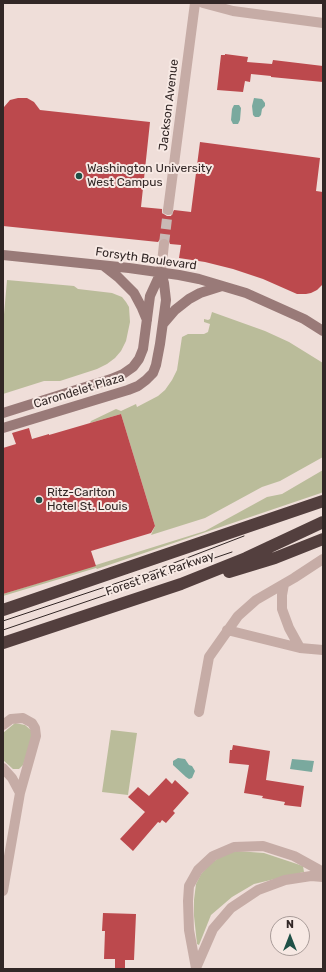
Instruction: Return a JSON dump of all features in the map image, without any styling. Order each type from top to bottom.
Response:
[{"type":"highway","name":"Forest Park Parkway","points":[[3,610],[323,501]]},
{"type":"highway","name":"Forest Park Parkway","points":[[3,642],[181,584],[246,558],[323,522]]},
{"type":"highway","points":[[181,584],[244,568],[275,558],[323,539]]},
{"type":"street","name":"Jackson Avenue","points":[[168,210],[195,3]]},
{"type":"street","points":[[203,3],[232,11],[323,23]]},
{"type":"street","points":[[161,272],[164,244]]},
{"type":"street","name":"Forsyth Boulevard","points":[[3,255],[161,272],[199,279],[246,293],[273,304],[304,319],[323,331]]},
{"type":"street","points":[[102,265],[111,270],[134,293],[147,321]]},
{"type":"street","name":"Carondelet Plaza","points":[[3,413],[111,379],[123,374],[133,367],[139,359],[143,349],[150,296],[161,272]]},
{"type":"street","name":"Carondelet Plaza","points":[[3,428],[95,401],[138,386],[146,380],[153,373],[159,356],[166,300],[161,272]]},
{"type":"street","points":[[163,324],[175,310],[189,299],[200,293],[222,286]]},
{"type":"street","points":[[199,712],[209,657],[238,616],[256,600],[323,559]]},
{"type":"street","points":[[284,584],[282,609],[289,628],[300,648]]},
{"type":"street","points":[[227,630],[300,648],[323,650]]},
{"type":"street","points":[[3,725],[11,719],[24,718],[32,723],[35,728],[36,736],[20,793],[3,891]]},
{"type":"street","points":[[3,768],[12,778],[20,793]]},
{"type":"street","points":[[196,968],[189,930],[189,886],[198,870],[213,856],[234,847],[263,846],[294,856],[323,872]]},
{"type":"street","points":[[196,968],[213,929],[231,908],[258,890],[285,880],[311,876],[323,877]]},
{"type":"green space","points":[[7,280],[74,286],[78,289],[112,293],[122,297],[129,307],[130,322],[126,341],[121,351],[107,364],[97,369],[60,381],[44,381],[3,394],[3,326]]},
{"type":"green space","points":[[212,312],[265,331],[289,342],[323,363],[323,457],[280,481],[262,487],[205,518],[151,535],[155,526],[121,414],[90,423],[91,421],[116,409],[121,411],[136,404],[137,407],[158,396],[165,390],[177,370],[182,337],[188,334],[204,334],[208,332],[210,324],[204,322],[204,319],[210,319]]},
{"type":"green space","points":[[323,470],[323,492],[321,493],[97,569],[96,568],[3,596],[3,594],[205,531],[267,497],[282,494]]},
{"type":"green space","points":[[15,723],[25,725],[32,731],[33,736],[23,765],[19,769],[13,769],[3,760],[3,733]]},
{"type":"green space","points":[[111,730],[137,733],[128,795],[102,792]]},
{"type":"green space","points":[[237,851],[264,853],[303,866],[304,872],[254,884],[232,897],[211,915],[199,945],[197,944],[194,916],[196,884],[201,874],[211,863],[225,854]]},
{"type":"water","points":[[254,98],[262,99],[265,103],[259,117],[255,117],[253,115],[252,106]]},
{"type":"water","points":[[234,105],[239,105],[241,108],[240,120],[238,124],[233,124],[231,120]]},
{"type":"water","points":[[178,758],[185,759],[189,765],[192,766],[195,771],[192,778],[189,779],[186,777],[173,765],[173,761]]},
{"type":"water","points":[[292,759],[314,761],[312,772],[290,769]]},
{"type":"building","points":[[225,54],[248,57],[247,62],[272,64],[273,60],[323,66],[323,82],[251,74],[250,82],[245,81],[243,92],[217,90],[221,55]]},
{"type":"building","name":"Washington University West Campus","points":[[27,98],[34,102],[40,110],[150,122],[141,207],[162,209],[162,213],[167,216],[171,216],[174,210],[191,212],[200,142],[320,158],[316,191],[323,192],[323,284],[311,293],[297,294],[263,279],[233,269],[205,262],[179,258],[181,245],[170,244],[168,239],[165,238],[161,238],[158,242],[3,226],[3,110],[10,100]]},
{"type":"building","points":[[121,414],[155,526],[151,533],[91,551],[96,566],[3,594],[3,448],[16,444],[12,433],[29,428],[32,439]]},
{"type":"building","points":[[233,745],[270,751],[266,780],[304,786],[301,807],[284,805],[285,802],[244,793],[249,765],[229,763],[230,750],[232,750]]},
{"type":"building","points":[[166,778],[172,784],[175,780],[189,793],[173,811],[175,813],[166,823],[162,820],[160,823],[158,822],[133,851],[120,839],[145,812],[128,797],[138,787],[149,796]]},
{"type":"building","points":[[103,913],[136,914],[134,960],[125,960],[125,969],[115,969],[115,959],[104,959],[105,931],[102,931]]},
{"type":"tunnel","points":[[164,244],[168,210]]},
{"type":"tram line","points":[[3,621],[153,571],[244,536]]},
{"type":"tram line","points":[[3,630],[232,552]]},
{"type":"place","name":"Washington University West Campus","points":[[79,176]]},
{"type":"place","name":"Ritz-Carlton Hotel St. Louis","points":[[39,500]]}]
